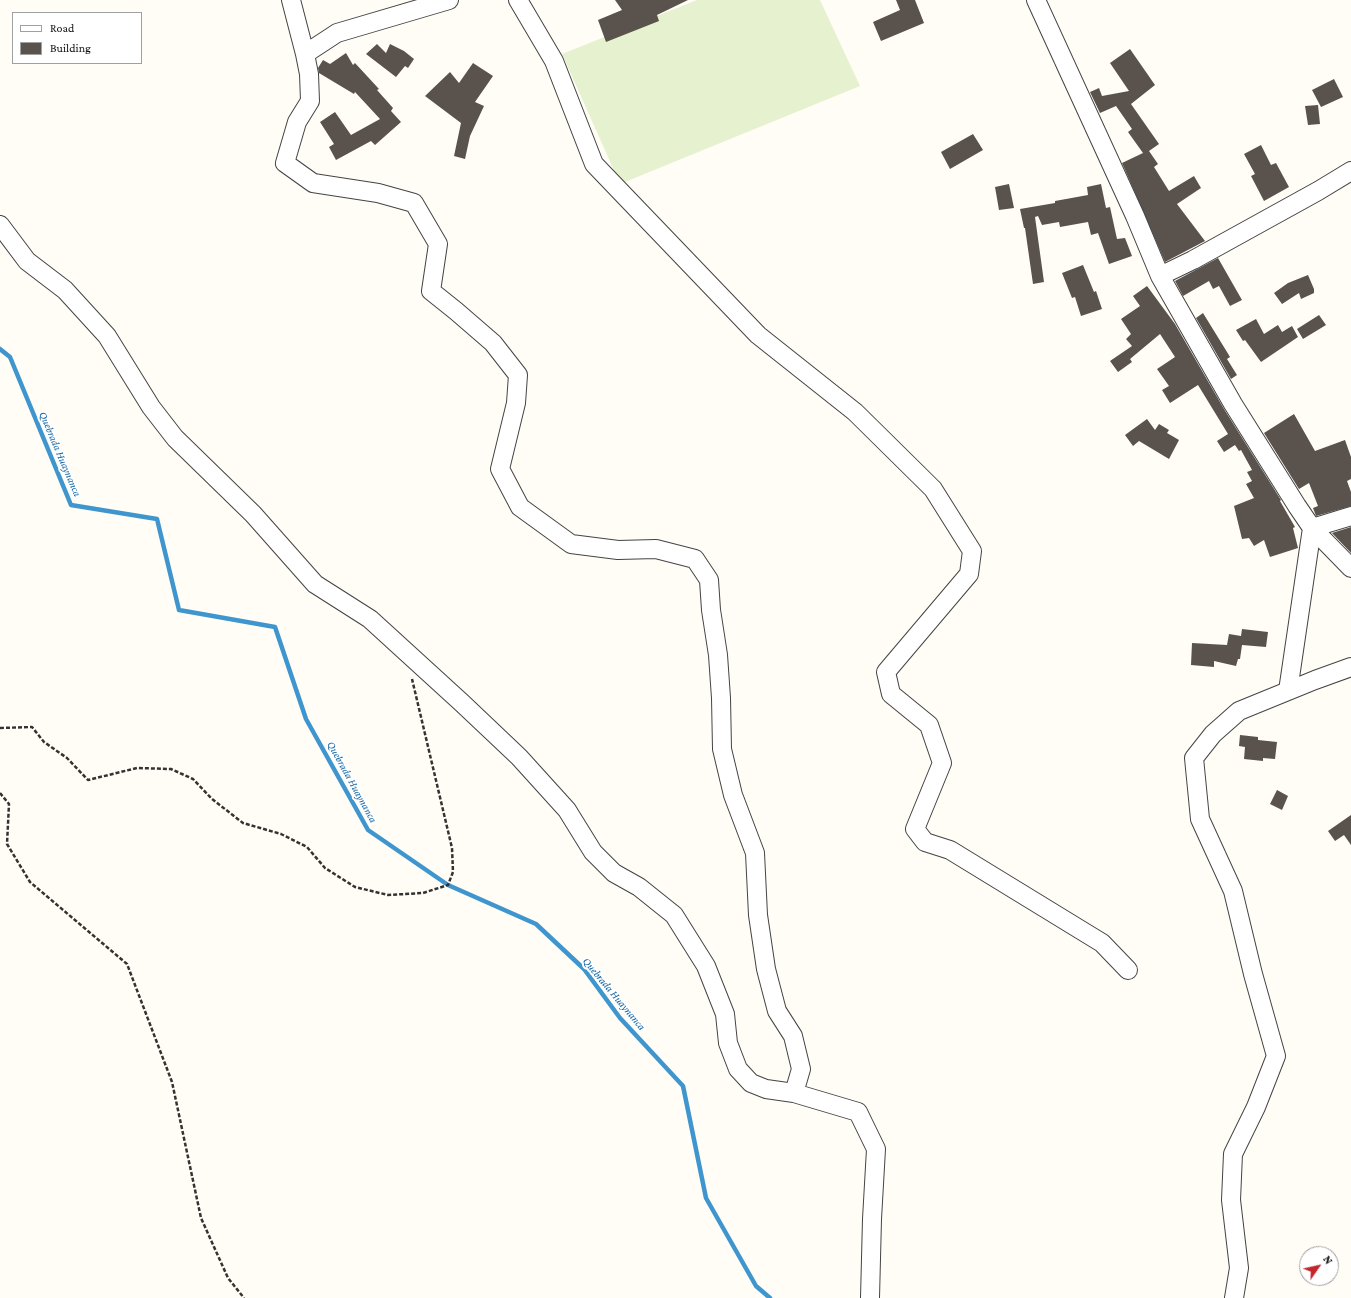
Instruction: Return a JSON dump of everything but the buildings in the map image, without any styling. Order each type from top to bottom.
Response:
[{"type":"street","points":[[291,0],[309,74],[310,100],[297,122],[285,163],[313,183],[378,193],[414,203],[438,244],[432,291],[493,343],[518,375],[516,404],[500,469],[520,507],[571,544],[618,550],[656,549],[695,559],[709,580],[711,610],[718,655],[722,749],[733,795],[755,853],[758,915],[766,969],[777,1011],[793,1036],[801,1069],[794,1093]]},
{"type":"street","points":[[305,54],[337,33],[449,0]]},
{"type":"street","points":[[518,0],[554,61],[594,164],[758,335],[855,412],[933,489],[972,551],[968,574],[886,672],[891,694],[929,725],[942,763],[915,829],[925,842],[950,850],[1102,944],[1128,970]]},
{"type":"street","points":[[1036,0],[1135,216],[1160,276],[1233,404],[1297,506],[1312,528],[1351,568]]},
{"type":"street","points":[[1160,276],[1194,260],[1318,191],[1351,170]]},
{"type":"street","points":[[0,225],[27,261],[65,290],[107,336],[151,408],[175,438],[253,514],[315,584],[370,619],[519,756],[567,810],[593,852],[614,873],[638,887],[674,915],[706,966],[725,1014],[728,1043],[738,1069],[751,1083],[766,1089],[794,1093],[858,1112],[876,1149],[870,1298]]},
{"type":"street","points":[[1312,528],[1351,516]]},
{"type":"street","points":[[1288,691],[1312,528]]},
{"type":"street","points":[[1234,1298],[1239,1268],[1231,1200],[1233,1154],[1256,1107],[1276,1056],[1253,974],[1233,891],[1200,818],[1194,758],[1213,734],[1239,711],[1351,667]]},
{"type":"path","points":[[0,728],[32,727],[44,742],[67,758],[88,780],[137,768],[171,769],[192,779],[212,799],[243,823],[281,834],[307,847],[325,868],[355,887],[388,895],[423,893],[448,885],[453,872],[452,848],[405,651]]},
{"type":"path","points":[[0,793],[9,804],[7,844],[30,882],[128,964],[172,1082],[201,1218],[228,1278],[244,1298]]},
{"type":"green space","points":[[697,0],[820,0],[860,86],[620,184],[562,54]]},
{"type":"waterway","name":"Quebrada Huaynanca","points":[[0,349],[10,357],[71,505],[157,519],[179,610],[275,627],[306,719],[368,830],[448,885],[536,924],[584,969],[620,1018],[683,1086],[706,1198],[756,1286],[770,1298]]}]
